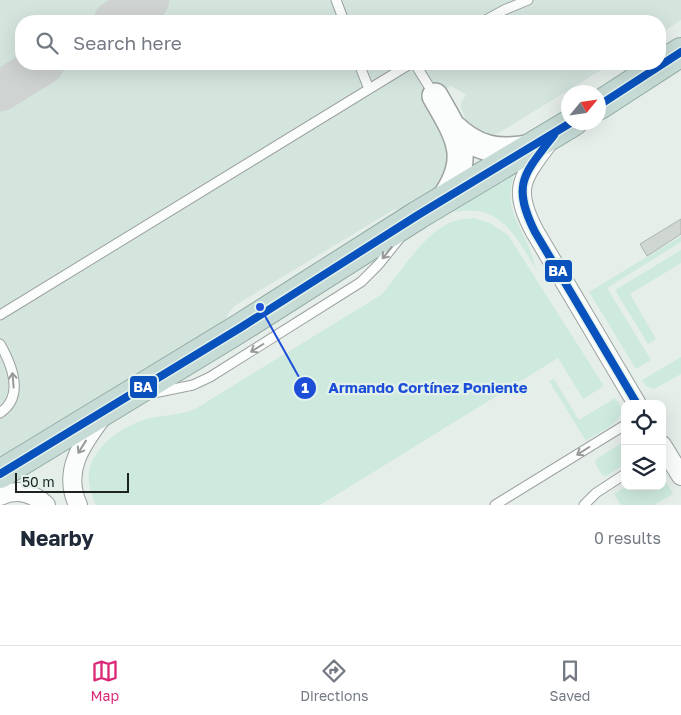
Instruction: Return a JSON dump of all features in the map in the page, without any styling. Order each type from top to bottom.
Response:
[{"type":"highway","points":[[666,62],[681,52]]},
{"type":"highway","points":[[606,101],[653,70]]},
{"type":"highway","points":[[0,474],[240,328],[418,215],[554,135]]},
{"type":"street","points":[[435,96],[452,126],[460,146],[459,166],[454,185],[443,200]]},
{"type":"street","points":[[452,126],[462,136],[494,150],[513,151],[554,135]]},
{"type":"street","points":[[554,135],[524,177],[522,186],[523,206],[534,232],[635,400]]},
{"type":"street","points":[[78,505],[72,480],[74,462],[92,431],[117,403]]},
{"type":"street","points":[[666,452],[681,476]]},
{"type":"street","points":[[0,496],[22,492],[39,498],[46,505]]},
{"type":"lane","points":[[336,0],[342,15]]},
{"type":"lane","points":[[495,15],[528,0]]},
{"type":"lane","points":[[361,70],[369,89]]},
{"type":"lane","points":[[0,315],[400,70]]},
{"type":"lane","points":[[419,70],[435,96]]},
{"type":"lane","points":[[0,344],[9,360],[16,380],[12,398],[0,413]]},
{"type":"lane","points":[[495,505],[621,427]]},
{"type":"lane","points":[[584,505],[596,493],[621,477]]},
{"type":"shaded area","points":[[0,0],[681,0],[681,20],[666,30],[666,15],[15,15],[15,70],[601,70],[577,85],[561,85],[561,95],[497,134],[486,136],[469,126],[461,109],[461,103],[466,95],[451,86],[435,96],[452,143],[443,181],[430,195],[409,208],[393,210],[236,305],[229,312],[223,326],[0,460]]},
{"type":"green space","points":[[515,171],[511,193],[512,210],[537,271],[510,230],[495,217],[477,211],[446,213]]},
{"type":"green space","points":[[473,218],[490,223],[508,235],[604,386],[583,399],[558,358],[320,505],[96,505],[89,484],[89,471],[97,453],[112,437],[140,421],[184,413],[195,409],[381,295],[415,252],[435,231],[446,224]]},
{"type":"green space","points":[[681,236],[681,242],[607,288],[651,360],[636,369],[589,292]]},
{"type":"green space","points":[[681,250],[681,263],[630,294],[656,339],[648,344],[615,290]]},
{"type":"green space","points":[[681,357],[681,374],[654,389],[646,386],[642,380]]},
{"type":"green space","points":[[554,379],[579,420],[615,398],[621,408],[618,419],[608,428],[586,441],[549,381]]},
{"type":"green space","points":[[621,443],[621,467],[606,476],[602,475],[595,463],[596,459]]},
{"type":"green space","points":[[666,482],[673,494],[654,505],[621,505],[614,494],[621,490],[666,490]]},
{"type":"building","points":[[681,219],[681,234],[647,256],[640,244]]},
{"type":"taxiway","points":[[124,15],[149,0]]},
{"type":"taxiway","points":[[0,91],[34,70]]},
{"type":"transit line","name":"BA","points":[[666,62],[681,52]]},
{"type":"transit line","name":"BA","points":[[606,101],[653,70]]},
{"type":"transit line","name":"BA","points":[[0,474],[561,129]]},
{"type":"transit line","name":"BA","points":[[554,135],[528,170],[524,180],[524,202],[528,216],[535,232],[635,400]]},
{"type":"place","name":"Armando Cortínez Poniente","points":[[260,307]]}]
